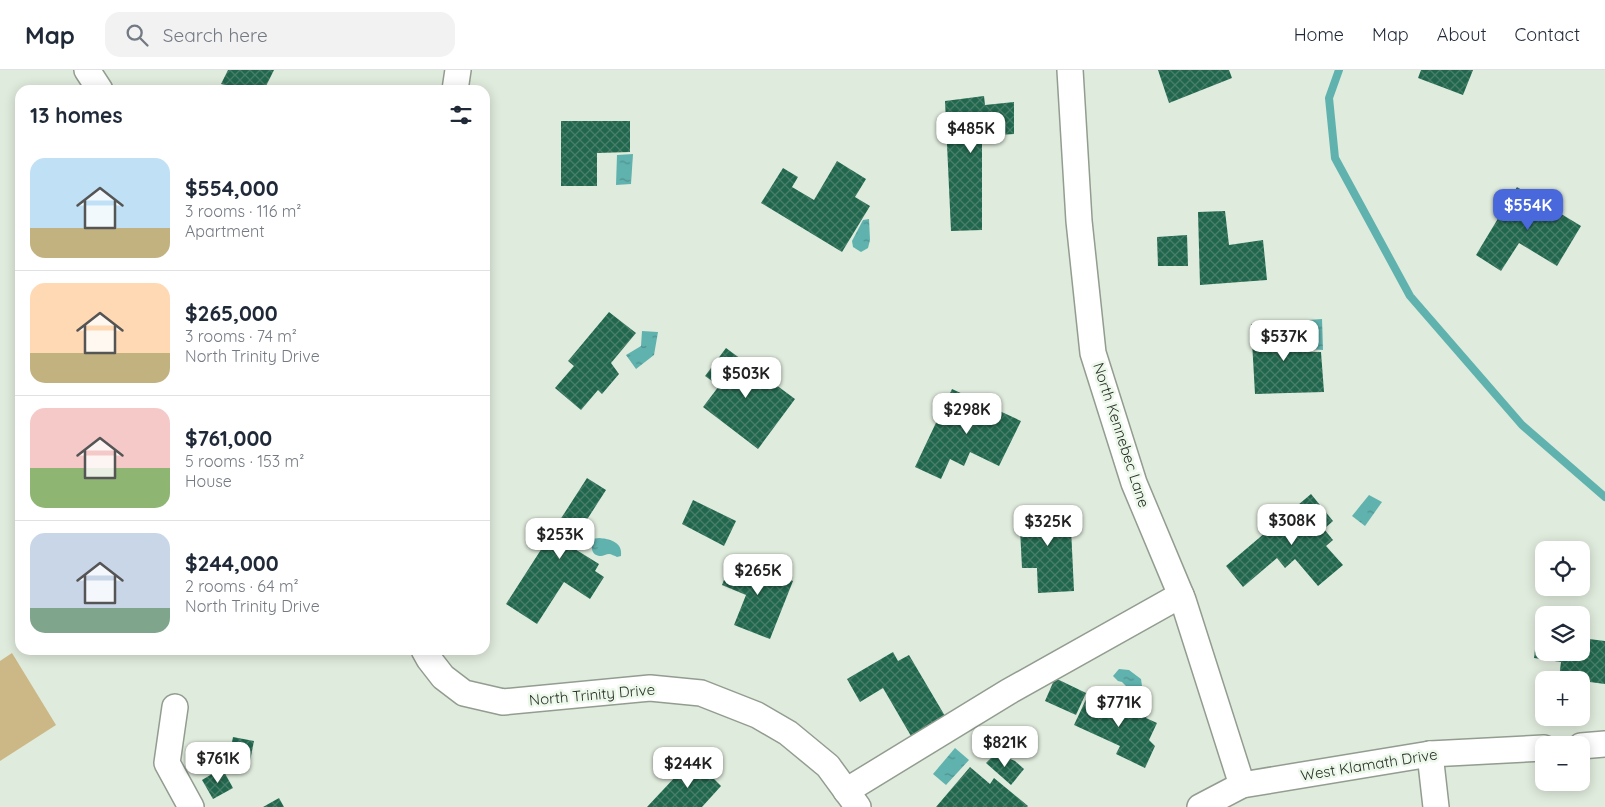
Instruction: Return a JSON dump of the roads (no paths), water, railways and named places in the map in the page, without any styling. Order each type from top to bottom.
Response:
[{"type":"street","points":[[87,70],[97,85]]},
{"type":"street","points":[[456,85],[458,70]]},
{"type":"street","name":"North Kennebec Lane","points":[[1070,70],[1079,221],[1093,353],[1134,483],[1181,595],[1242,785]]},
{"type":"street","points":[[852,799],[1008,692],[1181,595]]},
{"type":"street","name":"North Trinity Drive","points":[[426,655],[443,677],[464,693],[504,702],[650,688],[701,693],[757,714],[788,733],[828,766],[852,799]]},
{"type":"street","points":[[175,707],[168,763],[191,807]]},
{"type":"street","points":[[1590,745],[1605,744]]},
{"type":"street","name":"West Klamath Drive","points":[[1200,807],[1242,785],[1430,754],[1535,748]]},
{"type":"street","points":[[1430,754],[1436,807]]},
{"type":"water","points":[[633,154],[631,184],[616,185],[617,155]]},
{"type":"water","points":[[869,219],[870,240],[868,248],[861,252],[853,247],[852,241],[863,220]]},
{"type":"water","points":[[1322,319],[1323,350],[1307,349],[1308,320]]},
{"type":"water","points":[[642,331],[658,332],[654,355],[636,369],[626,355],[641,346]]},
{"type":"water","points":[[1369,495],[1382,502],[1365,526],[1352,516]]},
{"type":"water","points":[[592,539],[611,540],[618,544],[621,556],[617,557],[609,554],[598,556],[593,553]]},
{"type":"water","points":[[1119,669],[1129,670],[1141,679],[1142,686],[1138,692],[1133,693],[1113,676]]},
{"type":"water","points":[[955,748],[969,760],[946,785],[933,774]]},
{"type":"waterway","points":[[1339,70],[1329,98],[1335,158],[1410,296],[1522,425],[1605,497]]}]
